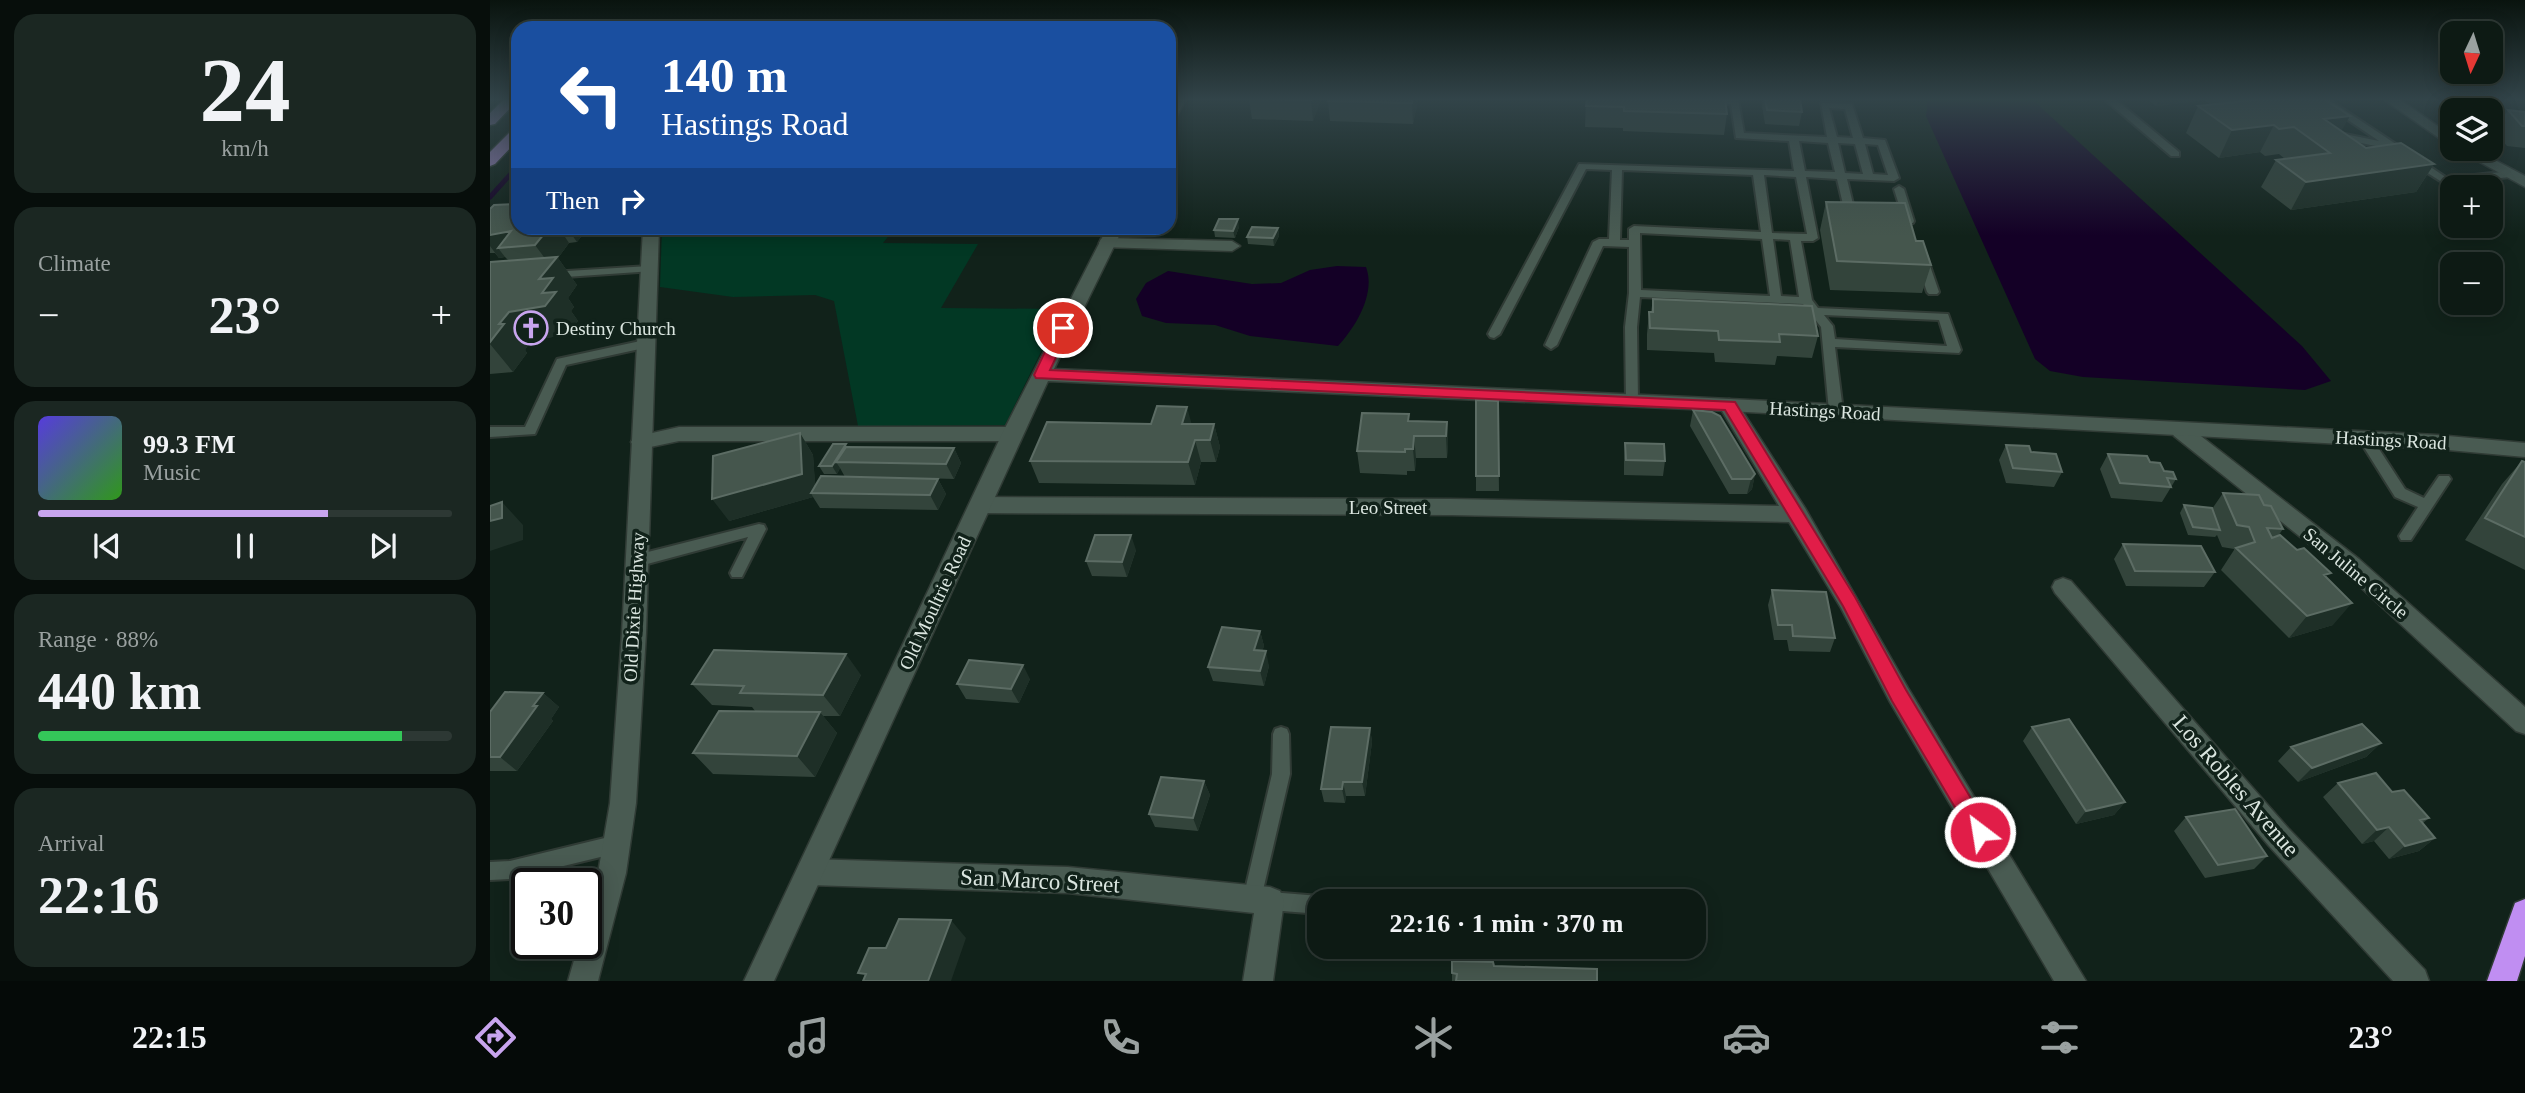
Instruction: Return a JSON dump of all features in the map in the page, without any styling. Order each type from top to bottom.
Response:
[{"type":"highway","points":[[2502,981],[2525,913]]},
{"type":"main road","points":[[490,161],[506,145]]},
{"type":"street","points":[[2486,161],[2525,182]]},
{"type":"street","name":"Old Dixie Highway","points":[[583,981],[612,873],[624,803],[651,235]]},
{"type":"street","points":[[1111,235],[1232,246]]},
{"type":"street","name":"Old Moultrie Road","points":[[759,981],[1012,434],[1111,235]]},
{"type":"street","name":"Hastings Road","points":[[1041,375],[1836,411],[2181,431],[2365,438],[2525,450]]},
{"type":"street","points":[[1729,406],[1797,514],[1899,695],[2071,981]]},
{"type":"street","name":"San Juline Circle","points":[[2181,431],[2351,565],[2525,723]]},
{"type":"street","points":[[641,442],[679,434],[1012,434]]},
{"type":"street","name":"Leo Street","points":[[980,505],[1451,507],[1797,514]]},
{"type":"street","name":"Los Robles Avenue","points":[[2063,587],[2257,813],[2372,940],[2414,981]]},
{"type":"street","name":"San Marco Street","points":[[810,872],[1068,880],[1261,900]]},
{"type":"street","points":[[1258,981],[1261,900]]},
{"type":"lane","points":[[1632,401],[1634,229],[1813,237],[1795,145]]},
{"type":"lane","points":[[1832,145],[1853,224],[1865,224]]},
{"type":"lane","points":[[1859,145],[1869,177]]},
{"type":"lane","points":[[1494,334],[1583,166],[1894,178],[1883,145]]},
{"type":"lane","points":[[2164,145],[2175,154]]},
{"type":"lane","points":[[2381,145],[2393,146],[2445,181],[2510,174]]},
{"type":"lane","points":[[1614,243],[1617,167]]},
{"type":"lane","points":[[1758,172],[1776,300]]},
{"type":"lane","points":[[1899,189],[1905,226],[1915,239]]},
{"type":"lane","points":[[1795,237],[1810,306],[1828,326],[1836,411]]},
{"type":"lane","points":[[1551,345],[1599,242],[1634,244]]},
{"type":"lane","points":[[1919,253],[1933,292]]},
{"type":"lane","points":[[543,275],[649,269]]},
{"type":"lane","points":[[1634,293],[1776,300],[1810,306],[1944,317],[1955,350],[1829,344]]},
{"type":"lane","points":[[490,432],[530,431],[561,362],[645,344]]},
{"type":"lane","points":[[2365,438],[2400,493],[2427,506]]},
{"type":"lane","points":[[2406,537],[2444,479]]},
{"type":"lane","points":[[636,561],[759,529],[737,573]]},
{"type":"lane","points":[[1281,734],[1281,774],[1261,900],[1307,904]]},
{"type":"lane","points":[[490,871],[510,870],[617,844]]},
{"type":"green space","points":[[662,235],[889,235],[883,243],[978,244],[941,308],[1062,309],[1005,425],[858,426],[834,301],[815,295],[733,297],[660,287]]},
{"type":"shaded area","points":[[1939,145],[2082,145],[2302,346],[2331,381],[2305,390],[2083,377],[2050,371],[2035,359]]},
{"type":"shaded area","points":[[1337,266],[1366,267],[1368,277],[1362,309],[1338,346],[1250,336],[1215,325],[1166,323],[1142,316],[1136,299],[1146,283],[1168,271],[1252,284],[1281,283],[1310,270]]},
{"type":"building","points":[[2319,145],[2361,145],[2366,148],[2404,145],[2434,164],[2306,182],[2276,160],[2330,153]]},
{"type":"building","points":[[1826,202],[1905,203],[1916,241],[1923,241],[1931,265],[1837,261]]},
{"type":"building","points":[[511,204],[511,231],[490,235],[490,209],[494,205]]},
{"type":"building","points":[[1219,219],[1238,219],[1233,231],[1214,230]]},
{"type":"building","points":[[1252,227],[1278,228],[1273,238],[1247,237]]},
{"type":"building","points":[[511,231],[511,235],[543,235],[535,245],[498,248]]},
{"type":"building","points":[[557,257],[539,279],[553,278],[542,293],[556,292],[545,306],[509,312],[499,324],[504,324],[490,342],[490,262]]},
{"type":"building","points":[[1653,299],[1812,306],[1818,336],[1779,334],[1780,342],[1719,340],[1718,331],[1650,328],[1649,312],[1653,312]]},
{"type":"building","points":[[1476,400],[1498,401],[1499,476],[1476,476]]},
{"type":"building","points":[[1157,406],[1187,407],[1182,424],[1214,424],[1210,440],[1195,440],[1188,462],[1030,461],[1047,422],[1151,424]]},
{"type":"building","points":[[1693,410],[1712,412],[1720,416],[1755,474],[1751,479],[1732,479]]},
{"type":"building","points":[[1362,413],[1409,414],[1408,421],[1447,422],[1446,436],[1414,436],[1413,449],[1405,449],[1405,452],[1357,451]]},
{"type":"building","points":[[800,433],[802,474],[712,499],[713,456]]},
{"type":"building","points":[[1625,443],[1664,444],[1665,461],[1626,460]]},
{"type":"building","points":[[833,444],[846,444],[832,466],[819,466]]},
{"type":"building","points":[[2006,445],[2029,446],[2031,452],[2056,454],[2062,472],[2013,468]]},
{"type":"building","points":[[846,447],[954,448],[946,464],[836,462]]},
{"type":"building","points":[[2108,454],[2147,456],[2150,462],[2160,463],[2164,471],[2173,472],[2176,479],[2167,478],[2171,487],[2120,483]]},
{"type":"building","points":[[2522,461],[2525,462],[2525,537],[2485,518]]},
{"type":"building","points":[[821,476],[938,479],[930,495],[811,493]]},
{"type":"building","points":[[2223,493],[2259,495],[2264,505],[2271,506],[2283,529],[2267,528],[2272,538],[2280,535],[2297,550],[2304,548],[2331,573],[2324,575],[2352,603],[2307,616],[2236,548],[2255,542],[2249,527],[2237,525]]},
{"type":"building","points":[[502,502],[502,518],[490,521],[490,506]]},
{"type":"building","points":[[2184,505],[2212,508],[2220,530],[2193,527]]},
{"type":"building","points":[[1095,535],[1131,535],[1122,562],[1086,561]]},
{"type":"building","points":[[2123,544],[2201,546],[2215,572],[2135,571]]},
{"type":"building","points":[[1772,590],[1826,592],[1835,638],[1793,636],[1792,625],[1778,625]]},
{"type":"building","points":[[1222,627],[1260,631],[1254,650],[1266,651],[1260,671],[1208,667]]},
{"type":"building","points":[[714,650],[846,654],[823,695],[740,693],[744,686],[692,684]]},
{"type":"building","points":[[969,660],[1023,665],[1011,689],[957,684]]},
{"type":"building","points":[[505,692],[543,693],[533,706],[537,706],[500,757],[490,757],[490,712]]},
{"type":"building","points":[[719,711],[820,712],[797,756],[693,753]]},
{"type":"building","points":[[2069,719],[2125,802],[2086,811],[2032,727]]},
{"type":"building","points":[[2362,724],[2381,743],[2312,768],[2291,747]]},
{"type":"building","points":[[1331,727],[1370,728],[1362,782],[1343,782],[1342,789],[1321,789]]},
{"type":"building","points":[[2376,773],[2392,792],[2404,790],[2429,818],[2420,820],[2435,838],[2405,846],[2389,827],[2377,830],[2338,783]]},
{"type":"building","points":[[1161,777],[1204,781],[1193,818],[1149,814]]},
{"type":"building","points":[[2235,809],[2267,856],[2218,865],[2186,817]]},
{"type":"building","points":[[899,919],[951,920],[928,981],[863,981],[866,974],[858,973],[869,948],[886,948]]},
{"type":"building","points":[[1452,961],[1493,962],[1494,966],[1597,969],[1597,981],[1456,981],[1457,974],[1452,973]]},
{"type":"waterway","points":[[490,197],[511,174]]},
{"type":"place","name":"Destiny Church","points":[[531,328]]},
{"type":"route","points":[[1063,328],[1041,375],[1729,406],[1849,602],[1899,695],[1980,832]]}]
